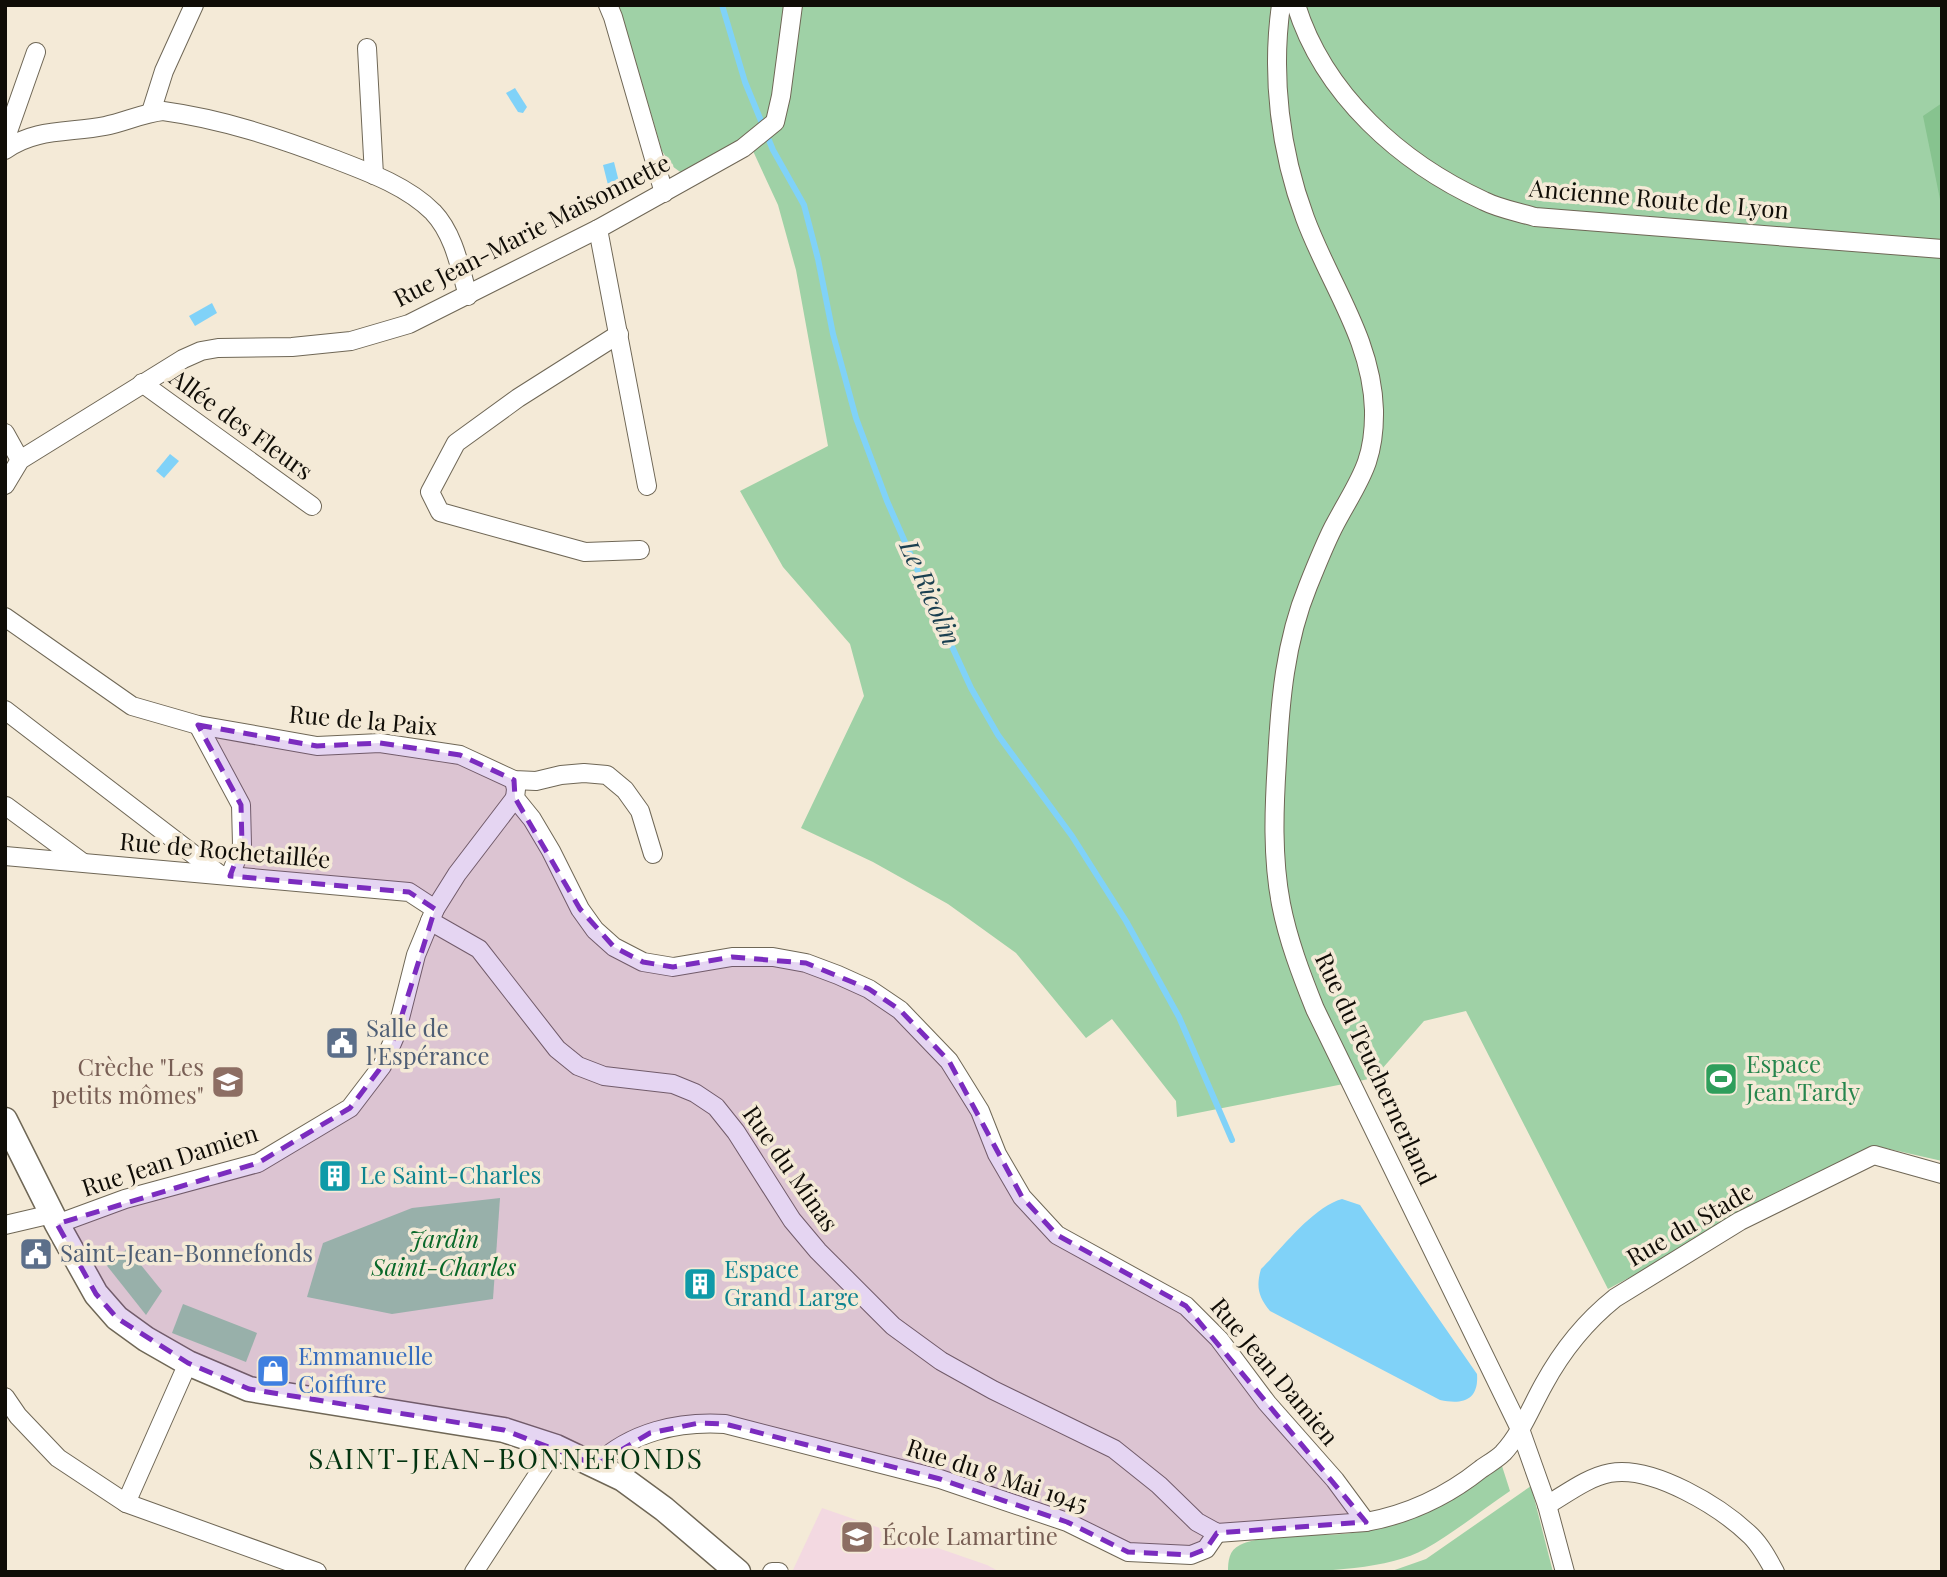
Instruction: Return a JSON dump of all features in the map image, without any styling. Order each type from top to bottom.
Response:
[{"type":"main road","points":[[5,1120],[54,1219],[96,1294],[117,1318],[146,1339],[188,1363],[249,1389],[504,1430],[556,1447],[596,1465],[620,1484],[664,1508],[738,1572]]},
{"type":"street","points":[[151,112],[164,71],[194,5]]},
{"type":"street","points":[[608,5],[664,193]]},
{"type":"street","name":"Rue Jean-Marie Maisonnette","points":[[5,485],[20,460],[183,359],[201,351],[218,348],[292,347],[351,341],[409,324],[598,229],[743,148],[775,122],[793,5]]},
{"type":"street","name":"Rue du Teuchernerland","points":[[1281,5],[1276,36],[1277,80],[1284,141],[1305,218],[1366,354],[1374,410],[1372,447],[1364,472],[1332,529],[1307,587],[1291,637],[1283,681],[1275,793],[1275,863],[1280,901],[1288,939],[1315,1009],[1520,1429],[1547,1505],[1565,1572]]},
{"type":"street","name":"Ancienne Route de Lyon","points":[[1296,5],[1320,60],[1334,82],[1367,121],[1440,177],[1485,202],[1535,217],[1942,249]]},
{"type":"street","points":[[367,48],[374,175]]},
{"type":"street","points":[[5,140],[36,52]]},
{"type":"street","points":[[5,150],[36,134],[106,126],[151,112],[175,113],[275,137],[374,175],[411,195],[433,212],[447,231],[468,296]]},
{"type":"street","points":[[598,229],[647,486]]},
{"type":"street","points":[[619,334],[518,398],[456,443],[430,492],[440,512],[585,552],[640,550]]},
{"type":"street","name":"Allée des Fleurs","points":[[142,383],[312,506]]},
{"type":"street","points":[[5,433],[20,460]]},
{"type":"street","name":"Rue de la Paix","points":[[5,617],[132,706],[198,725],[317,746],[380,743],[460,755],[514,789],[561,775],[607,775],[625,790],[640,811],[653,854]]},
{"type":"street","points":[[5,710],[225,875],[242,845],[241,805],[198,725]]},
{"type":"street","name":"Rue Jean Damien","points":[[5,1225],[54,1219],[258,1163],[326,1125],[350,1108],[382,1066],[396,1034],[416,955],[433,915],[514,789],[551,851],[580,909],[595,930],[614,947],[643,961],[673,967],[732,957],[773,957],[806,963],[869,989],[900,1010],[949,1061],[980,1111],[997,1154],[1022,1197],[1057,1235],[1186,1306],[1219,1339],[1267,1403],[1335,1480],[1366,1522]]},
{"type":"street","points":[[6,806],[84,863]]},
{"type":"street","name":"Rue de Rochetaillée","points":[[5,856],[409,892],[433,915]]},
{"type":"street","name":"Rue du Minas","points":[[433,915],[479,949],[558,1049],[578,1066],[604,1076],[673,1084],[695,1093],[716,1107],[736,1132],[792,1220],[818,1251],[893,1326],[941,1361],[993,1390],[1114,1449],[1159,1485],[1197,1522],[1217,1533]]},
{"type":"street","name":"Rue du Stade","points":[[1520,1429],[1546,1381],[1574,1338],[1596,1313],[1615,1298],[1718,1233],[1874,1155],[1942,1174]]},
{"type":"street","points":[[126,1503],[188,1363]]},
{"type":"street","points":[[5,1397],[18,1416],[58,1458],[126,1503],[317,1572]]},
{"type":"street","name":"Rue du 8 Mai 1945","points":[[596,1465],[629,1441],[650,1433],[699,1423],[725,1424],[940,1479],[1068,1522],[1128,1552],[1191,1555],[1206,1549],[1217,1533]]},
{"type":"street","points":[[1217,1533],[1391,1518],[1438,1499],[1463,1483],[1502,1453],[1520,1429]]},
{"type":"street","points":[[474,1572],[556,1447]]},
{"type":"street","points":[[1547,1505],[1596,1477],[1611,1473],[1644,1476],[1692,1495],[1738,1524],[1765,1553],[1776,1572]]},
{"type":"street","points":[[772,1572],[779,1572]]},
{"type":"highlighted area","points":[[198,725],[317,746],[380,743],[460,755],[514,780],[515,798],[580,909],[614,947],[643,962],[673,967],[732,957],[806,963],[869,989],[900,1010],[949,1061],[1022,1197],[1057,1235],[1186,1306],[1366,1522],[1217,1533],[1206,1549],[1191,1555],[1128,1552],[1067,1522],[940,1479],[725,1424],[699,1423],[650,1433],[596,1465],[504,1430],[249,1389],[188,1363],[117,1318],[96,1294],[57,1224],[258,1163],[350,1108],[382,1066],[396,1034],[435,909],[409,892],[230,876],[242,845],[241,805]]},
{"type":"shaded area","name":"École Lamartine","points":[[822,1508],[987,1565],[1000,1572],[792,1572]]},
{"type":"green space","points":[[619,5],[1942,5],[1942,1161],[1876,1146],[1608,1289],[1466,1011],[1424,1021],[1374,1078],[1177,1117],[1176,1101],[1112,1019],[1086,1038],[1016,953],[948,904],[873,862],[801,828],[864,696],[850,644],[783,567],[740,491],[828,446],[796,270],[778,205],[747,138],[683,174],[672,166],[662,151]]},
{"type":"green space","points":[[1942,103],[1942,209],[1923,116]]},
{"type":"green space","name":"Jardin Saint-Charles","points":[[500,1198],[493,1299],[392,1314],[307,1297],[323,1243],[412,1208]]},
{"type":"green space","points":[[128,1249],[162,1291],[146,1315],[104,1262]]},
{"type":"green space","points":[[183,1304],[257,1333],[246,1362],[172,1333]]},
{"type":"green space","points":[[1502,1466],[1510,1491],[1425,1549],[1406,1557],[1357,1568],[1228,1572],[1231,1553],[1236,1547],[1250,1541],[1342,1534],[1388,1526],[1446,1503]]},
{"type":"green space","points":[[1531,1486],[1553,1572],[1389,1572],[1426,1559]]},
{"type":"water","points":[[515,88],[527,107],[523,113],[518,112],[506,93]]},
{"type":"water","points":[[614,162],[620,186],[609,189],[603,165]]},
{"type":"water","points":[[212,303],[217,313],[195,326],[189,316]]},
{"type":"water","points":[[170,454],[179,461],[164,478],[156,471]]},
{"type":"water","points":[[1342,1199],[1360,1205],[1477,1374],[1475,1390],[1468,1399],[1456,1402],[1440,1400],[1270,1311],[1263,1301],[1258,1286],[1261,1269],[1309,1219],[1331,1203]]},
{"type":"waterway","name":"Le Ricolin","points":[[722,5],[745,82],[773,150],[804,205],[833,334],[856,418],[887,501],[927,592],[971,688],[998,735],[1072,836],[1126,921],[1179,1017],[1232,1140]]},
{"type":"place","name":"Salle de l'Espérance","points":[[342,1043]]},
{"type":"place","name":"Espace Jean Tardy","points":[[1721,1079]]},
{"type":"place","name":"Crèche \"Les petits mômes\"","points":[[228,1082]]},
{"type":"place","name":"Le Saint-Charles","points":[[335,1176]]},
{"type":"place","name":"Saint-Jean-Bonnefonds","points":[[36,1254]]},
{"type":"place","name":"Espace Grand Large","points":[[700,1284]]},
{"type":"place","name":"Emmanuelle Coiffure","points":[[273,1371]]},
{"type":"place","name":"École Lamartine","points":[[857,1537]]},
{"type":"district","name":"SAINT-JEAN-BONNEFONDS","points":[[506,1459]]}]
